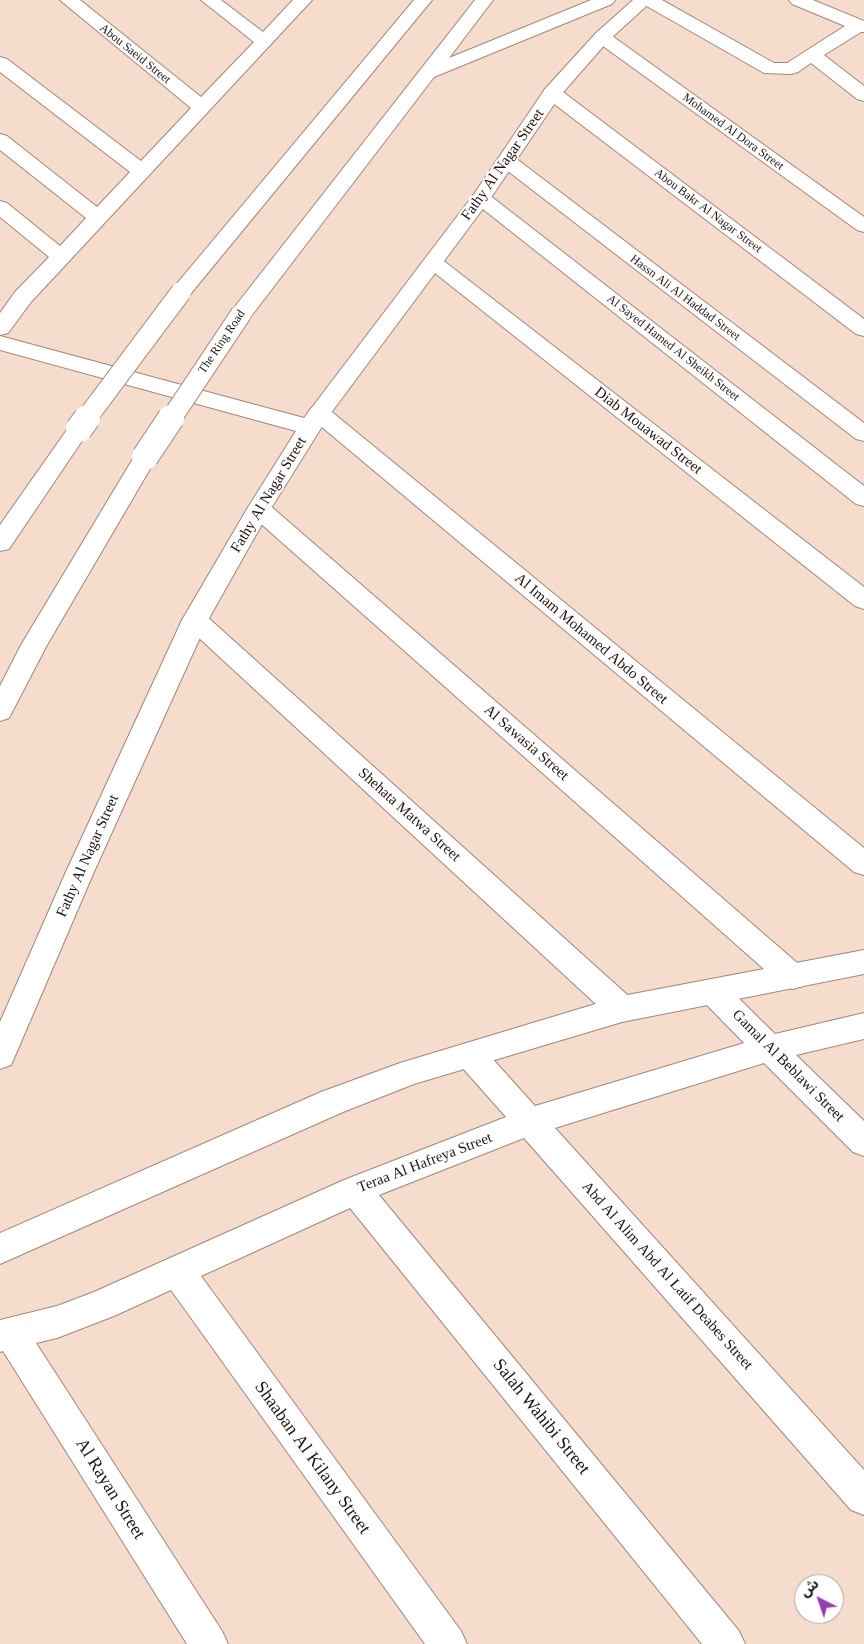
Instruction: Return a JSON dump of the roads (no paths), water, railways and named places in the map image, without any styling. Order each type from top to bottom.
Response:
[{"type":"main road","name":"Abou Saeid Street","points":[[69,0],[202,107]]},
{"type":"main road","points":[[210,0],[264,41]]},
{"type":"main road","points":[[0,328],[7,316],[23,297],[303,0]]},
{"type":"main road","points":[[0,543],[79,429],[181,292],[423,0]]},
{"type":"main road","name":"The Ring Road","points":[[0,711],[34,645],[145,457],[241,314],[484,0]]},
{"type":"main road","points":[[427,73],[606,0]]},
{"type":"main road","name":"Fathy Al Nagar Street","points":[[0,1056],[79,874],[195,620],[259,509],[314,420],[481,198],[552,93],[602,37],[644,0]]},
{"type":"main road","points":[[649,0],[765,67],[785,69],[862,26]]},
{"type":"main road","points":[[798,0],[862,26]]},
{"type":"main road","name":"Mohamed Al Dora Street","points":[[602,37],[864,226]]},
{"type":"main road","points":[[812,55],[864,95]]},
{"type":"main road","points":[[0,63],[142,171]]},
{"type":"main road","name":"Abou Bakr Al Nagar Street","points":[[552,93],[864,329]]},
{"type":"main road","points":[[0,140],[98,218]]},
{"type":"main road","name":"Hassn Ali Al Haddad Street","points":[[507,162],[864,434]]},
{"type":"main road","name":"Al Sayed Hamed Al Sheikh Street","points":[[481,198],[864,498]]},
{"type":"main road","points":[[0,207],[61,257]]},
{"type":"main road","name":"Diab Mouawad Street","points":[[433,262],[864,600]]},
{"type":"main road","points":[[0,343],[314,420]]},
{"type":"main road","name":"Al Imam Mohamed Abdo Street","points":[[314,420],[864,864]]},
{"type":"main road","name":"Al Sawasia Street","points":[[259,509],[793,977]]},
{"type":"main road","name":"Shehata Matwa Street","points":[[195,620],[622,1009]]},
{"type":"main road","points":[[0,1249],[332,1102],[411,1072],[622,1009],[864,962]]},
{"type":"main road","name":"Gamal Al Beblawi Street","points":[[712,990],[864,1142]]},
{"type":"main road","name":"Teraa Al Hafreya Street","points":[[6,1335],[66,1318],[177,1271],[355,1190],[529,1122],[770,1048],[864,1026]]},
{"type":"main road","name":"Abd Al Alim Abd Al Latif Deabes Street","points":[[470,1055],[864,1497]]},
{"type":"main road","name":"Salah Wahibi Street","points":[[355,1190],[726,1644]]},
{"type":"main road","name":"Shaaban Al Kilany Street","points":[[177,1271],[448,1644]]},
{"type":"main road","name":"Al Rayan Street","points":[[6,1335],[208,1644]]}]
